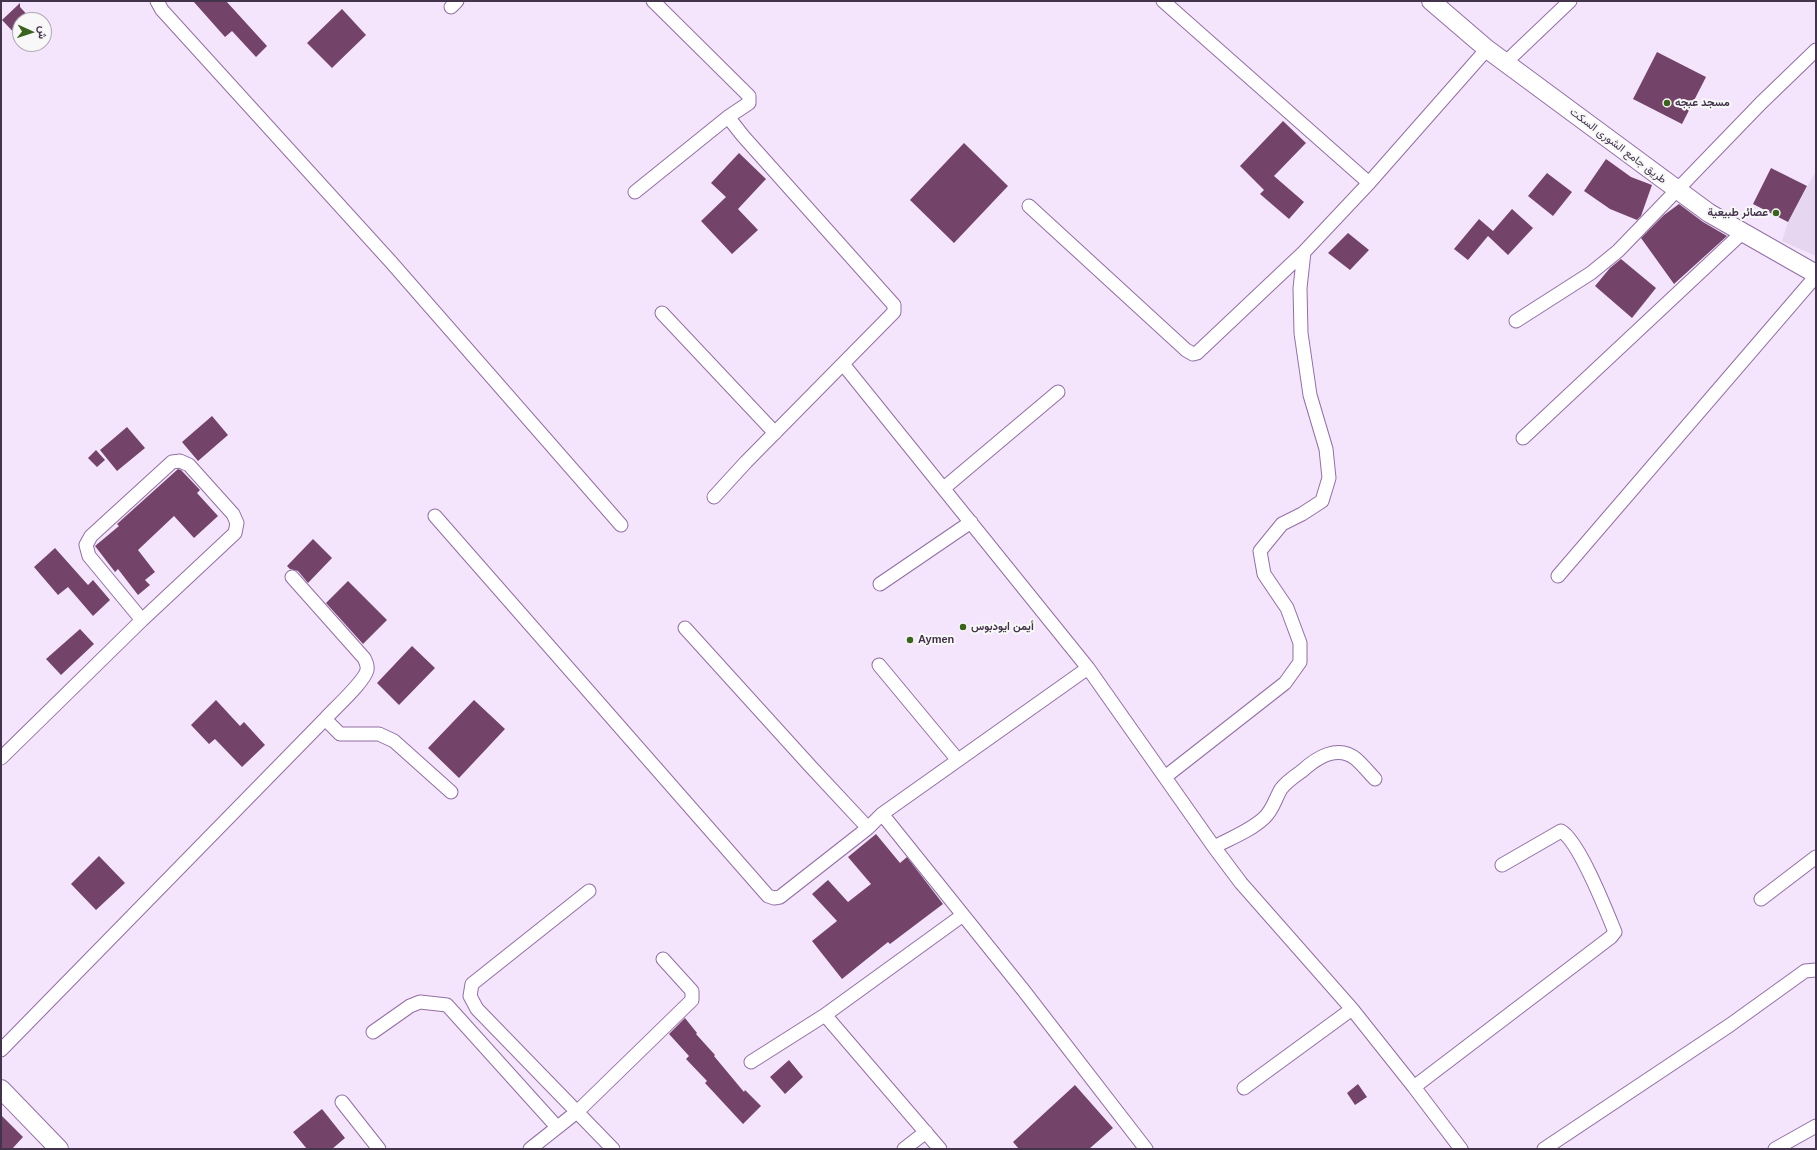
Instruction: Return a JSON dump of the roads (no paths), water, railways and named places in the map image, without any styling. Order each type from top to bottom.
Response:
[{"type":"main road","name":"طريق جامع الشورى السكت","points":[[1431,1],[1486,49],[1506,62],[1709,213],[1816,275]]},
{"type":"main road","points":[[1,1089],[59,1149]]},
{"type":"street","points":[[157,1],[162,10],[391,262],[621,525]]},
{"type":"street","points":[[635,192],[728,117],[749,103],[749,96],[653,1]]},
{"type":"street","points":[[1163,1],[1369,183]]},
{"type":"street","points":[[1506,62],[1570,1]]},
{"type":"street","points":[[1028,206],[1186,350],[1192,354],[1197,353],[1304,252],[1369,183],[1486,49]]},
{"type":"street","points":[[1516,321],[1591,273],[1618,251],[1676,189],[1816,50]]},
{"type":"street","points":[[714,497],[746,462],[894,312],[894,305],[743,136],[728,117]]},
{"type":"street","points":[[1523,438],[1742,233]]},
{"type":"street","points":[[1165,777],[1285,683],[1300,662],[1300,643],[1290,615],[1279,594],[1264,574],[1260,551],[1282,524],[1302,514],[1322,501],[1329,478],[1326,449],[1310,395],[1301,333],[1300,288],[1304,252]]},
{"type":"street","points":[[1558,576],[1816,275]]},
{"type":"street","points":[[662,313],[775,433]]},
{"type":"street","points":[[844,364],[1088,668],[1241,883],[1352,1009],[1461,1149]]},
{"type":"street","points":[[944,488],[1058,392]]},
{"type":"street","points":[[1,758],[142,620],[235,533],[237,523],[233,514],[189,465],[180,461],[172,462],[91,536],[86,545],[89,556],[142,620]]},
{"type":"street","points":[[434,516],[768,896],[774,898],[780,897],[868,828],[882,814],[956,759],[1088,668]]},
{"type":"street","points":[[880,584],[971,522]]},
{"type":"street","points":[[1,1050],[359,684],[367,672],[367,665],[364,658],[292,577]]},
{"type":"street","points":[[685,628],[868,828]]},
{"type":"street","points":[[879,665],[956,759]]},
{"type":"street","points":[[325,719],[340,734],[379,734],[394,741],[451,792]]},
{"type":"street","points":[[1214,847],[1255,825],[1265,817],[1274,806],[1282,787],[1313,761],[1328,754],[1343,753],[1350,755],[1357,760],[1375,779]]},
{"type":"street","points":[[882,814],[1024,991],[1146,1149]]},
{"type":"street","points":[[1414,1087],[1611,937],[1615,932],[1582,859],[1568,835],[1561,831],[1502,865]]},
{"type":"street","points":[[1762,899],[1816,857]]},
{"type":"street","points":[[589,890],[472,984],[470,996],[477,1009],[578,1111],[613,1149]]},
{"type":"street","points":[[751,1062],[825,1014],[963,915]]},
{"type":"street","points":[[530,1149],[578,1111],[692,1000],[692,991],[663,959]]},
{"type":"street","points":[[1544,1149],[1730,1025],[1805,971],[1816,970]]},
{"type":"street","points":[[373,1032],[410,1006],[420,1002],[447,1005],[558,1127]]},
{"type":"street","points":[[1244,1088],[1352,1009]]},
{"type":"street","points":[[825,1014],[940,1149]]},
{"type":"street","points":[[342,1102],[379,1149]]},
{"type":"street","points":[[1775,1149],[1816,1126]]},
{"type":"street","points":[[904,1149],[926,1132]]},
{"type":"place","name":"مسجد عبجه","points":[[1667,103]]},
{"type":"place","name":"عصائر طبيعية","points":[[1776,213]]},
{"type":"place","name":"أيمن ايودبوس","points":[[963,627]]},
{"type":"place","name":"Aymen","points":[[910,640]]}]
